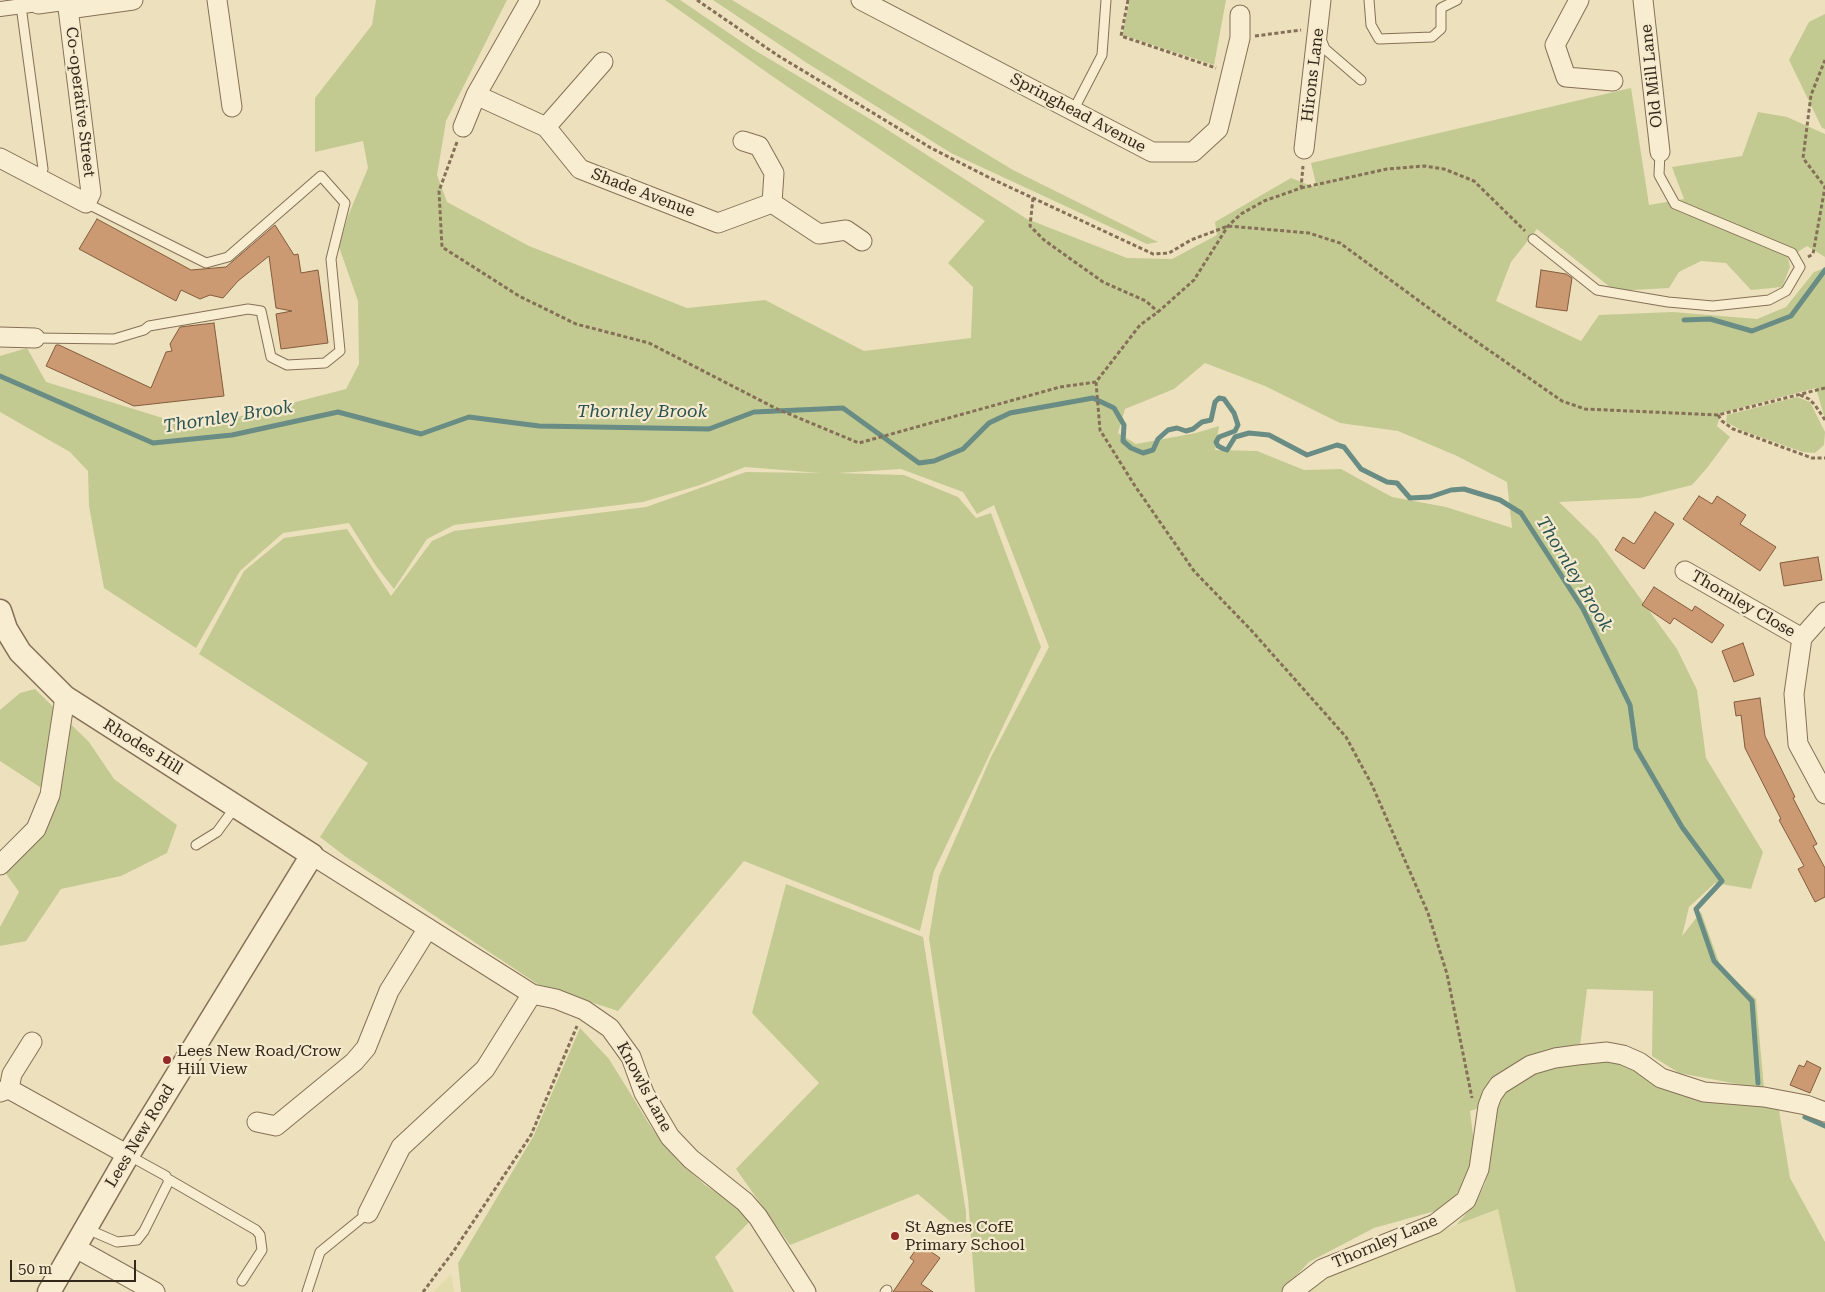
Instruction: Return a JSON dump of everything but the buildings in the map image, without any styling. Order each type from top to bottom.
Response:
[{"type":"street","points":[[0,9],[29,5],[133,0]]},
{"type":"street","points":[[217,0],[232,107]]},
{"type":"street","points":[[463,127],[476,95],[530,0]]},
{"type":"street","name":"Springhead Avenue","points":[[861,0],[1152,152],[1193,152],[1218,129],[1240,38],[1240,15]]},
{"type":"street","name":"Hirons Lane","points":[[1304,149],[1321,0]]},
{"type":"street","points":[[1579,0],[1555,45],[1566,78],[1612,81]]},
{"type":"street","name":"Old Mill Lane","points":[[1643,0],[1660,152]]},
{"type":"street","name":"Co-operative Street","points":[[67,3],[91,193],[86,203]]},
{"type":"street","points":[[546,127],[603,62]]},
{"type":"street","name":"Shade Avenue","points":[[476,95],[546,127],[580,169],[718,222],[772,203]]},
{"type":"street","points":[[743,140],[759,146],[774,173],[772,203],[819,234],[846,230],[862,241]]},
{"type":"street","points":[[0,158],[86,203]]},
{"type":"street","points":[[0,337],[35,338]]},
{"type":"street","name":"Thornley Close","points":[[1685,571],[1802,638]]},
{"type":"street","name":"Rhodes Hill","points":[[0,612],[6,629],[20,652],[65,698],[312,855]]},
{"type":"street","points":[[1825,612],[1802,638],[1794,694],[1798,744],[1825,794]]},
{"type":"street","points":[[0,865],[36,829],[50,795],[65,698]]},
{"type":"street","name":"Knowls Lane","points":[[312,855],[532,994],[556,998],[584,1010],[610,1028],[631,1057],[644,1093],[670,1137],[691,1159],[744,1202],[758,1217],[806,1292]]},
{"type":"street","name":"Lees New Road","points":[[49,1292],[128,1155],[312,855]]},
{"type":"street","points":[[257,1122],[276,1126],[360,1055],[366,1048],[389,991],[428,928]]},
{"type":"street","points":[[368,1213],[401,1147],[485,1069],[532,994]]},
{"type":"street","points":[[32,1042],[4,1091],[128,1155]]},
{"type":"street","name":"Thornley Lane","points":[[1292,1292],[1322,1269],[1435,1224],[1466,1200],[1479,1168],[1488,1106],[1492,1095],[1499,1085],[1532,1065],[1555,1058],[1607,1052],[1623,1055],[1638,1062],[1661,1078],[1704,1092],[1764,1097],[1806,1105],[1825,1112]]},
{"type":"street","points":[[80,1238],[155,1292]]},
{"type":"lane","points":[[1073,111],[1102,54],[1106,0]]},
{"type":"lane","points":[[1369,0],[1371,25],[1379,39],[1432,37],[1441,29],[1441,8],[1457,0]]},
{"type":"lane","points":[[29,5],[43,169],[40,179]]},
{"type":"lane","points":[[1319,30],[1325,49],[1361,80]]},
{"type":"lane","points":[[1533,239],[1596,290],[1704,306],[1769,300],[1786,291],[1800,267],[1792,253],[1675,204],[1659,175],[1660,152]]},
{"type":"lane","points":[[35,338],[114,339],[144,330],[149,326],[248,309],[261,311],[270,357],[287,364],[325,363],[340,350],[331,259],[345,203],[321,176],[228,257],[206,263],[86,203]]},
{"type":"lane","points":[[196,845],[217,832],[236,806]]},
{"type":"lane","points":[[128,1155],[256,1230],[262,1241],[262,1250],[242,1281]]},
{"type":"lane","points":[[80,1238],[117,1242],[139,1238],[169,1183],[168,1179]]},
{"type":"lane","points":[[307,1292],[320,1252],[368,1213]]},
{"type":"path","points":[[696,0],[777,55],[931,148],[1153,254],[1169,253],[1191,240],[1228,226],[1309,233],[1340,243],[1441,318],[1562,401],[1585,409],[1718,415],[1825,388]]},
{"type":"path","points":[[1128,0],[1121,36],[1216,68],[1217,60]]},
{"type":"path","points":[[1240,38],[1319,30]]},
{"type":"path","points":[[1797,262],[1813,254],[1825,187],[1802,158],[1811,95],[1825,60]]},
{"type":"path","points":[[463,127],[439,191],[442,247],[519,296],[576,324],[649,343],[777,409],[859,443],[1060,387],[1096,382]]},
{"type":"path","points":[[1301,188],[1304,149]]},
{"type":"path","points":[[1473,1100],[1447,974],[1428,913],[1372,785],[1346,737],[1251,630],[1194,571],[1135,486],[1100,430],[1096,382],[1140,325],[1158,312],[1194,280],[1228,226],[1241,214],[1264,201],[1301,188],[1387,169],[1424,166],[1444,169],[1474,181],[1533,239]]},
{"type":"path","points":[[1034,198],[1030,226],[1044,240],[1103,282],[1146,301],[1158,312]]},
{"type":"path","points":[[1799,395],[1809,399],[1825,420]]},
{"type":"path","points":[[1718,415],[1722,421],[1733,429],[1812,458],[1825,458]]},
{"type":"path","points":[[423,1292],[453,1252],[531,1135],[584,1010]]},
{"type":"shaded area","points":[[1498,1209],[1516,1292],[1302,1292],[1314,1280]]},
{"type":"shaded area","points":[[451,1274],[454,1292],[433,1292]]},
{"type":"green space","points":[[376,0],[507,0],[446,121],[437,175],[447,202],[529,246],[687,308],[765,300],[864,351],[971,338],[973,287],[948,263],[985,221],[769,74],[665,0],[680,0],[751,48],[880,125],[1027,219],[1127,258],[1172,259],[1217,235],[1215,222],[1291,178],[1317,188],[1311,163],[1631,88],[1649,205],[1684,199],[1672,167],[1742,156],[1758,112],[1787,117],[1825,134],[1825,257],[1807,246],[1788,258],[1790,267],[1782,287],[1751,290],[1726,263],[1701,261],[1679,272],[1669,288],[1615,291],[1537,229],[1511,262],[1496,301],[1581,341],[1599,315],[1673,312],[1757,319],[1786,307],[1814,272],[1825,268],[1825,419],[1816,388],[1721,413],[1717,426],[1730,437],[1692,485],[1640,498],[1559,502],[1597,539],[1677,649],[1697,690],[1706,758],[1763,852],[1751,889],[1715,883],[1689,907],[1682,936],[1701,912],[1721,968],[1756,999],[1764,1089],[1679,1073],[1652,1056],[1653,991],[1587,989],[1580,1046],[1531,1057],[1479,1108],[1470,1111],[1474,1143],[1470,1176],[1446,1208],[1374,1228],[1309,1262],[1281,1292],[975,1292],[968,1198],[929,938],[939,876],[991,757],[1049,647],[994,505],[977,514],[963,492],[901,469],[838,473],[904,475],[958,497],[976,518],[991,513],[1041,647],[934,871],[920,931],[744,861],[618,1011],[539,985],[346,857],[320,837],[368,763],[199,654],[244,571],[284,538],[347,529],[391,596],[432,541],[454,531],[646,507],[746,472],[820,473],[745,467],[700,485],[643,502],[454,525],[427,539],[394,589],[376,566],[349,523],[283,533],[240,571],[196,648],[104,588],[89,506],[88,471],[70,452],[0,412],[0,356],[27,348],[46,382],[195,428],[346,389],[359,364],[358,301],[339,247],[348,216],[368,168],[363,141],[315,152],[315,98],[372,25]],"holes":[[[1205,363],[1265,386],[1340,423],[1398,431],[1457,456],[1507,482],[1512,528],[1446,507],[1392,497],[1341,469],[1304,470],[1257,451],[1215,450],[1219,426],[1196,433],[1136,444],[1118,433],[1125,409],[1174,389]]]},
{"type":"green space","points":[[713,0],[732,0],[1013,170],[1158,242],[1147,244],[951,153],[807,63]]},
{"type":"green space","points":[[1130,0],[1226,0],[1214,65],[1122,35]]},
{"type":"green space","points":[[1825,14],[1825,129],[1822,128],[1789,60],[1809,22]]},
{"type":"green space","points":[[1797,397],[1810,402],[1825,432],[1824,445],[1815,453],[1803,452],[1743,431],[1726,422],[1727,415]]},
{"type":"green space","points":[[35,689],[89,742],[114,779],[177,825],[167,853],[121,876],[61,889],[26,941],[0,946],[0,927],[19,892],[0,865],[24,832],[46,791],[0,761],[0,710],[20,693]]},
{"type":"green space","points":[[786,884],[923,937],[966,1212],[966,1235],[918,1194],[790,1245],[736,1169],[819,1083],[752,1013]]},
{"type":"green space","points":[[580,1028],[609,1059],[651,1127],[677,1160],[705,1185],[737,1206],[750,1221],[715,1257],[734,1292],[461,1292],[458,1263],[533,1137]]},
{"type":"green space","points":[[1607,1055],[1648,1072],[1778,1104],[1790,1178],[1825,1242],[1825,1292],[1516,1292],[1498,1209],[1456,1225],[1474,1205],[1485,1184],[1492,1150],[1493,1120],[1497,1103],[1510,1086],[1540,1070]]},
{"type":"waterway","points":[[1684,320],[1710,319],[1752,331],[1791,316],[1825,270]]},
{"type":"waterway","name":"Thornley Brook","points":[[0,376],[153,443],[232,435],[338,412],[421,434],[469,417],[539,426],[709,429],[754,412],[843,408],[919,463],[934,461],[963,449],[989,423],[1010,413],[1093,398],[1114,408],[1124,425],[1123,441],[1131,448],[1143,453],[1153,450],[1158,439],[1168,430],[1177,428],[1186,431],[1193,429],[1202,422],[1211,420],[1215,402],[1219,398],[1224,399],[1234,413],[1238,425],[1235,431],[1219,437],[1216,442],[1218,446],[1224,449],[1227,450],[1235,437],[1249,433],[1269,435],[1307,455],[1337,445],[1344,447],[1361,469],[1387,482],[1397,483],[1410,498],[1430,497],[1451,490],[1464,489],[1500,500],[1521,513],[1583,609],[1630,705],[1636,748],[1682,827],[1722,881],[1696,909],[1714,961],[1752,1001],[1758,1083]]},
{"type":"waterway","name":"Thornley Brook","points":[[1805,1117],[1825,1126]]},
{"type":"place","name":"Lees New Road/Crow Hill View","points":[[167,1060]]},
{"type":"place","name":"St Agnes CofE Primary School","points":[[895,1236]]}]
